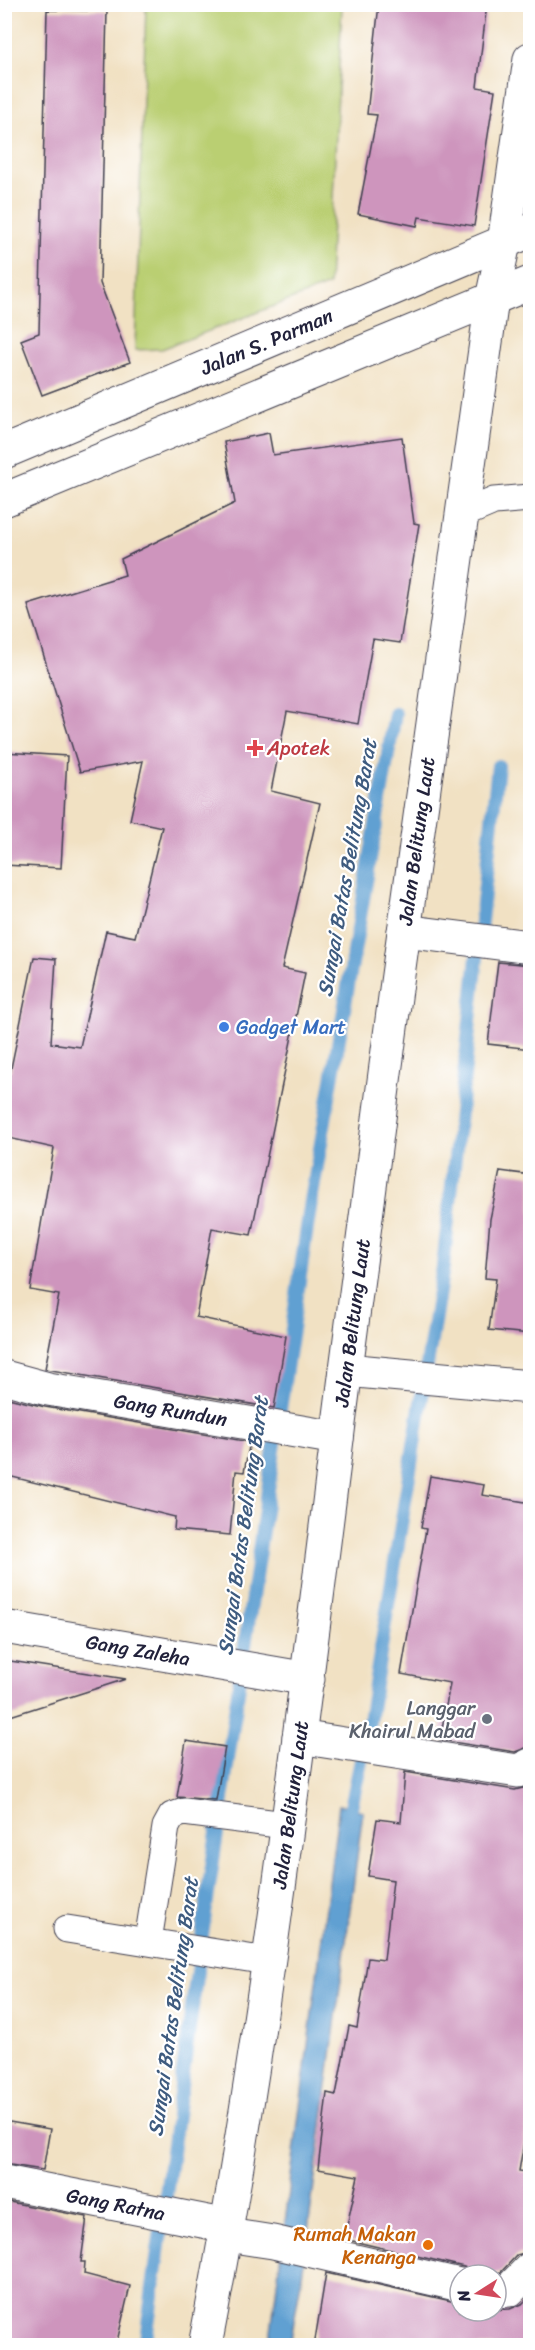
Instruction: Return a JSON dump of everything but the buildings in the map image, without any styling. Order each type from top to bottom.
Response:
[{"type":"main road","name":"Jalan Belitung Laut","points":[[205,2346],[227,2230],[308,1679],[404,931],[492,299],[517,237],[531,59]]},
{"type":"main road","name":"Jalan S. Parman","points":[[4,452],[517,237]]},
{"type":"main road","points":[[6,493],[531,283]]},
{"type":"main road","points":[[404,931],[531,947]]},
{"type":"main road","points":[[346,1370],[531,1387]]},
{"type":"main road","name":"Gang Rundun","points":[[4,1377],[48,1389],[338,1438]]},
{"type":"main road","name":"Gang Zaleha","points":[[4,1626],[308,1679]]},
{"type":"main road","points":[[299,1737],[518,1770],[531,1765]]},
{"type":"main road","name":"Gang Ratna","points":[[4,2182],[182,2217],[279,2244],[448,2281]]},
{"type":"main road","points":[[508,2290],[531,2270]]},
{"type":"lane","points":[[461,515],[494,501],[531,498]]},
{"type":"lane","points":[[148,1941],[168,1821],[172,1816],[184,1812],[246,1818],[286,1825]]},
{"type":"lane","points":[[67,1929],[267,1961]]},
{"type":"green space","points":[[146,5],[342,5],[329,285],[162,349],[135,350]]},
{"type":"water","points":[[339,1805],[363,1811],[303,2269],[290,2345],[269,2346]]},
{"type":"waterway","name":"Sungai Batas Belitung Barat","points":[[145,2346],[206,1907],[311,1201],[395,714]]},
{"type":"waterway","points":[[347,1826],[368,1728],[443,1267],[498,766]]},
{"type":"place","name":"Apotek","points":[[255,748]]},
{"type":"place","name":"Gadget Mart","points":[[224,1027]]},
{"type":"place","name":"Langgar Khairul Mabad","points":[[487,1719]]},
{"type":"place","name":"Rumah Makan Kenanga","points":[[428,2245]]}]
